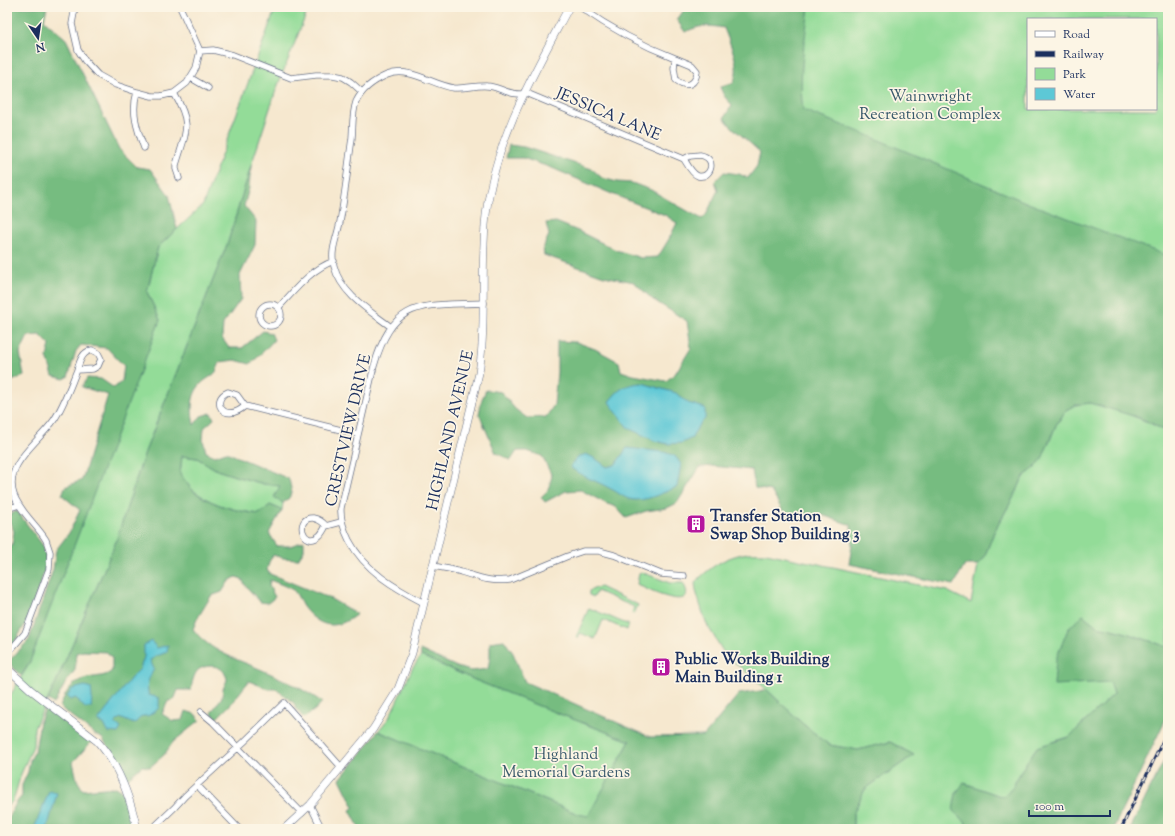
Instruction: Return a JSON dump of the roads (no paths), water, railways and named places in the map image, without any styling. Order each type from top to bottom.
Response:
[{"type":"street","points":[[75,7],[72,24],[78,50],[85,61],[98,74],[116,85],[152,96],[161,96],[174,93],[187,83],[196,68],[200,51],[180,7]]},
{"type":"street","name":"HIGHLAND AVENUE","points":[[284,829],[310,805],[376,725],[398,689],[412,653],[480,373],[483,339],[485,232],[491,189],[503,143],[523,93],[569,7]]},
{"type":"street","points":[[580,7],[595,18],[641,44],[675,58],[692,65],[697,71],[697,79],[687,85],[681,84],[676,80],[674,68],[675,58]]},
{"type":"street","points":[[200,51],[213,50],[233,55],[291,78],[316,75],[333,75],[343,77],[357,86],[362,92],[353,112],[352,138],[340,223],[332,251],[334,267],[342,284],[371,312],[391,327]]},
{"type":"street","name":"JESSICA LANE","points":[[362,92],[370,84],[389,74],[398,73],[415,75],[455,88],[489,86],[523,93],[684,159],[693,172],[698,176],[706,174],[710,170],[711,165],[709,159],[705,156],[690,156],[684,159]]},
{"type":"street","points":[[191,78],[208,88]]},
{"type":"street","points":[[137,92],[134,104],[134,116],[144,148]]},
{"type":"street","points":[[174,93],[182,107],[187,123],[176,165],[179,178]]},
{"type":"street","points":[[279,307],[315,271],[334,261]]},
{"type":"street","name":"CRESTVIEW DRIVE","points":[[424,603],[376,574],[364,562],[353,548],[341,522],[341,508],[379,349],[391,327],[398,319],[408,312],[425,306],[484,303]]},
{"type":"street","points":[[268,304],[279,307],[282,314],[280,322],[274,326],[263,324],[259,317],[262,307],[268,304]]},
{"type":"street","points":[[7,654],[25,633],[48,569],[50,558],[49,546],[46,540],[19,505],[13,491],[14,474],[20,460],[54,420],[64,401],[82,355],[87,351],[92,350],[98,353],[101,359],[98,366],[93,369],[77,370]]},
{"type":"street","points":[[246,406],[237,412],[228,413],[223,410],[220,405],[220,398],[223,394],[228,392],[233,393],[242,400],[246,406],[358,434]]},
{"type":"street","points":[[7,475],[14,474]]},
{"type":"street","points":[[7,506],[13,507],[19,505]]},
{"type":"street","points":[[326,526],[314,518],[304,522],[302,528],[304,535],[309,539],[320,536],[326,526],[341,522]]},
{"type":"street","points":[[433,566],[460,572],[485,580],[500,581],[510,580],[583,551],[599,551],[614,555],[661,574],[684,576]]},
{"type":"street","points":[[7,668],[31,690],[97,741],[105,749],[112,759],[123,782],[136,829]]},
{"type":"street","points":[[155,828],[185,796],[284,703],[342,768]]},
{"type":"street","points":[[201,712],[213,722],[302,813]]},
{"type":"street","points":[[197,785],[239,829]]},
{"type":"street","points":[[310,805],[322,829]]},
{"type":"water","points":[[642,383],[676,393],[688,403],[705,408],[705,419],[698,426],[692,438],[682,443],[668,444],[655,441],[628,428],[609,402],[623,388]]},
{"type":"water","points":[[627,448],[664,452],[675,456],[681,464],[677,487],[652,497],[641,500],[632,500],[586,477],[570,467],[576,458],[586,454],[607,467],[615,465]]},
{"type":"water","points":[[151,641],[157,648],[168,645],[167,652],[150,660],[154,669],[147,688],[149,695],[159,698],[159,708],[148,716],[142,716],[134,724],[120,718],[115,723],[121,728],[118,733],[108,732],[104,724],[98,721],[131,678],[140,669],[144,657],[144,645]]},
{"type":"water","points":[[85,686],[91,688],[91,708],[85,708],[76,698],[70,700],[67,697],[72,689]]},
{"type":"water","points":[[49,791],[57,793],[47,829],[34,829]]},
{"type":"railway","points":[[1121,829],[1168,730]]},
{"type":"place","name":"Transfer Station Swap Shop Building 3","points":[[696,524]]},
{"type":"place","name":"Public Works Building Main Building 1","points":[[661,667]]},
{"type":"park label","name":"Wainwright Recreation Complex","points":[[930,104]]},
{"type":"park label","name":"Highland Memorial Gardens","points":[[566,762]]}]
